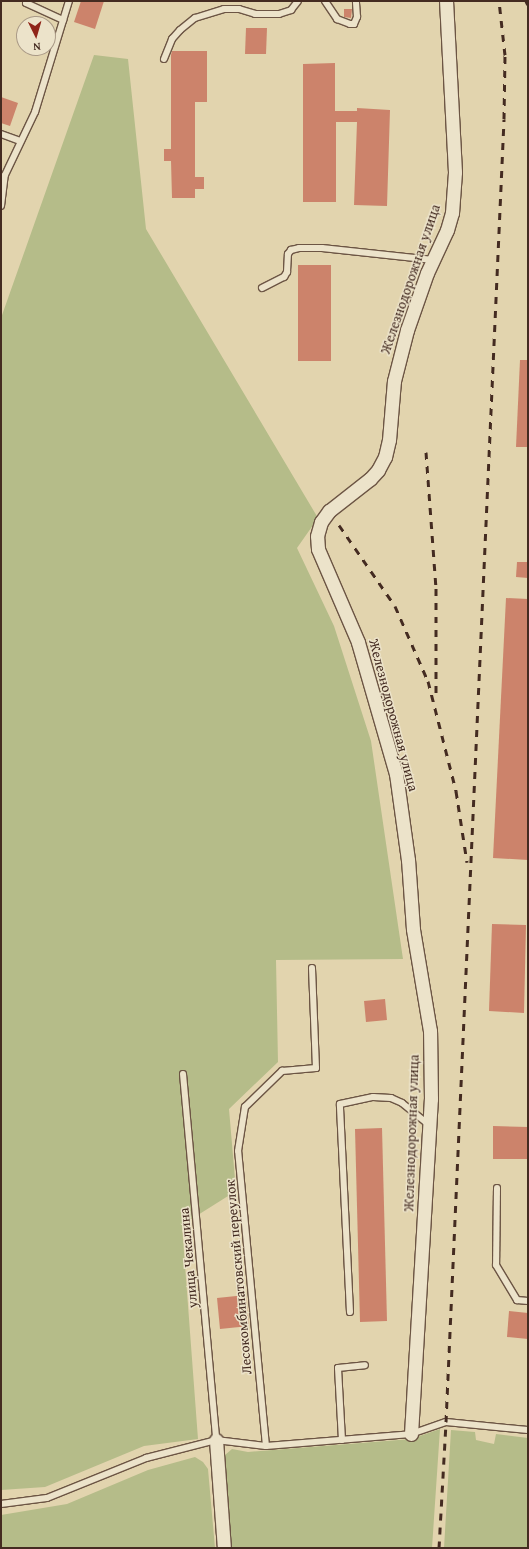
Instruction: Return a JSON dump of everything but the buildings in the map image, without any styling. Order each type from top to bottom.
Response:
[{"type":"street","name":"Железнодорожная улица","points":[[411,1434],[431,1098],[430,1031],[413,929],[408,860],[396,774],[358,642],[318,549],[317,536],[321,522],[329,511],[370,479],[378,470],[385,457],[389,440],[392,392],[400,356],[413,312],[433,260],[447,230],[454,195],[454,164],[446,1]]},
{"type":"street","points":[[216,1440],[224,1548]]},
{"type":"lane","points":[[27,1],[26,3],[63,20]]},
{"type":"lane","points":[[1,206],[5,175],[35,112],[69,1]]},
{"type":"lane","points":[[164,59],[172,39],[180,30],[195,18],[224,9],[239,9],[255,14],[278,14],[291,10],[298,1]]},
{"type":"lane","points":[[326,1],[333,15],[340,21],[354,24],[357,17],[356,1]]},
{"type":"lane","points":[[1,134],[20,141]]},
{"type":"lane","points":[[262,288],[284,277],[287,272],[288,254],[291,250],[299,248],[322,248],[433,260]]},
{"type":"lane","name":"Лесокомбинатовский переулок","points":[[266,1446],[238,1151],[245,1107],[282,1071],[316,1068],[312,968]]},
{"type":"lane","name":"улица Чекалина","points":[[183,1074],[216,1440]]},
{"type":"lane","points":[[350,1312],[340,1104],[373,1097],[391,1098],[402,1103],[429,1125]]},
{"type":"lane","points":[[497,1188],[496,1265],[517,1300],[528,1301]]},
{"type":"lane","points":[[342,1440],[338,1368],[365,1365]]},
{"type":"lane","points":[[1,1504],[47,1498],[146,1458],[216,1440],[266,1446],[411,1434],[446,1422],[528,1430]]},
{"type":"green space","points":[[94,55],[128,59],[146,229],[318,518],[297,548],[334,626],[371,741],[403,959],[276,960],[278,1062],[229,1109],[236,1191],[182,1225],[198,1439],[144,1446],[45,1487],[1,1490],[1,318]]},
{"type":"green space","points":[[440,1429],[432,1548],[231,1548],[225,1455],[232,1449],[248,1452],[411,1439]]},
{"type":"green space","points":[[451,1430],[475,1432],[476,1440],[494,1444],[496,1434],[528,1438],[528,1548],[444,1548]]},
{"type":"green space","points":[[195,1457],[203,1462],[208,1469],[215,1548],[1,1548],[1,1515],[67,1504],[148,1470]]},
{"type":"railway","points":[[439,1548],[446,1422],[504,119],[505,55],[499,1]]},
{"type":"railway","points":[[526,1],[528,5]]},
{"type":"railway","points":[[426,452],[436,588],[436,698]]},
{"type":"railway","points":[[339,525],[395,606],[428,681],[456,791],[467,862]]}]
